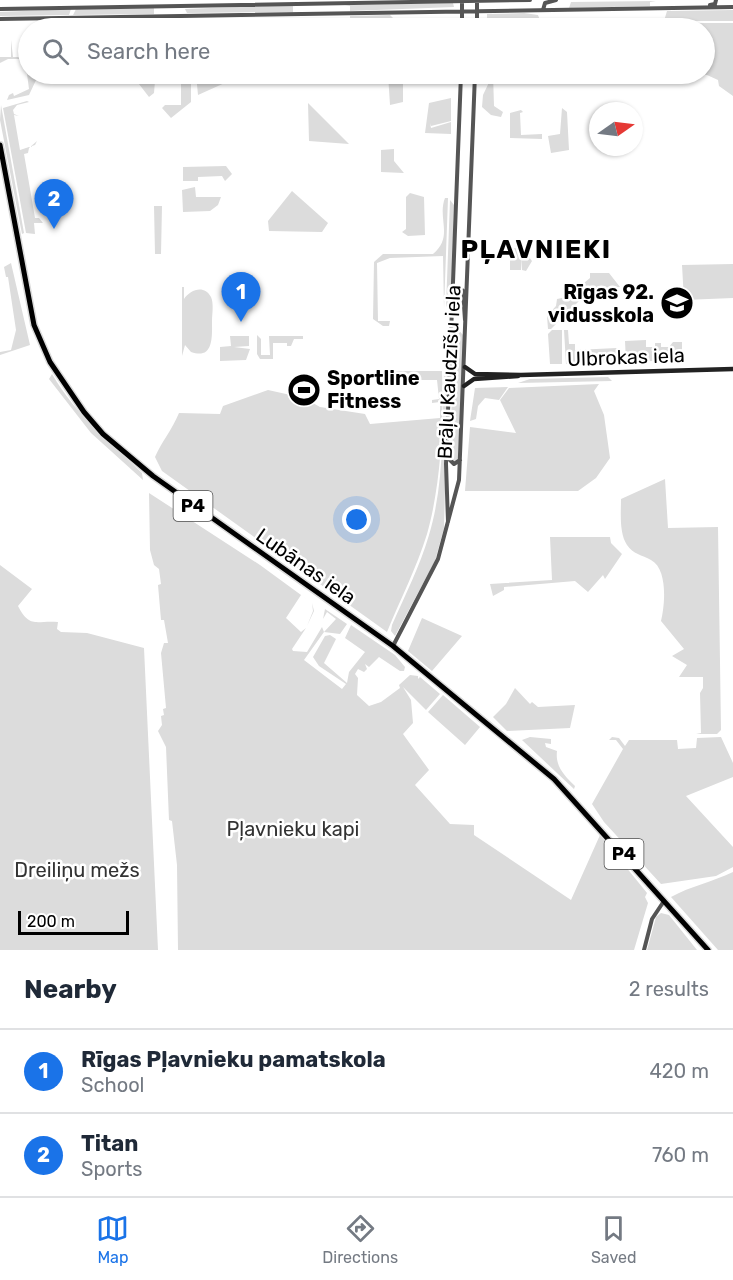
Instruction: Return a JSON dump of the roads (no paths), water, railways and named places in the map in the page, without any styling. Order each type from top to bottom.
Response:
[{"type":"main road","name":"Lubānas iela","points":[[0,145],[34,325],[50,362],[84,412],[103,434],[176,494],[393,646],[555,779],[708,950]]},
{"type":"main road","name":"Ulbrokas iela","points":[[465,367],[474,374],[521,375],[733,369]]},
{"type":"main road","name":"Ulbrokas iela","points":[[464,386],[474,379],[521,375]]},
{"type":"street","points":[[462,0],[463,18]]},
{"type":"street","points":[[477,0],[478,18]]},
{"type":"street","points":[[0,9],[530,0]]},
{"type":"street","points":[[543,10],[545,3],[556,0]]},
{"type":"street","points":[[695,7],[715,4],[716,0]]},
{"type":"street","points":[[153,5],[159,11],[153,16]]},
{"type":"street","points":[[167,16],[162,10],[168,5]]},
{"type":"street","points":[[51,18],[733,7]]},
{"type":"street","points":[[0,19],[18,19]]},
{"type":"street","name":"Brāļu Kaudzīšu iela","points":[[448,528],[447,454],[461,84]]},
{"type":"street","name":"Brāļu Kaudzīšu iela","points":[[393,646],[428,582],[448,528],[459,480],[467,323],[472,84]]},
{"type":"street","points":[[453,290],[459,287],[463,290],[467,323]]},
{"type":"street","points":[[447,454],[452,464],[460,459]]},
{"type":"street","points":[[644,950],[652,919],[664,900]]},
{"type":"place","name":"Titan","points":[[54,229]]},
{"type":"place","name":"Rīgas 92. vidusskola","points":[[677,303]]},
{"type":"place","name":"Rīgas Pļavnieku pamatskola","points":[[241,322]]},
{"type":"place","name":"Sportline Fitness","points":[[304,390]]},
{"type":"district","name":"PĻAVNIEKI","points":[[536,249]]},
{"type":"park label","name":"Pļavnieku kapi","points":[[293,829]]},
{"type":"park label","name":"Dreiliņu mežs","points":[[77,870]]}]
